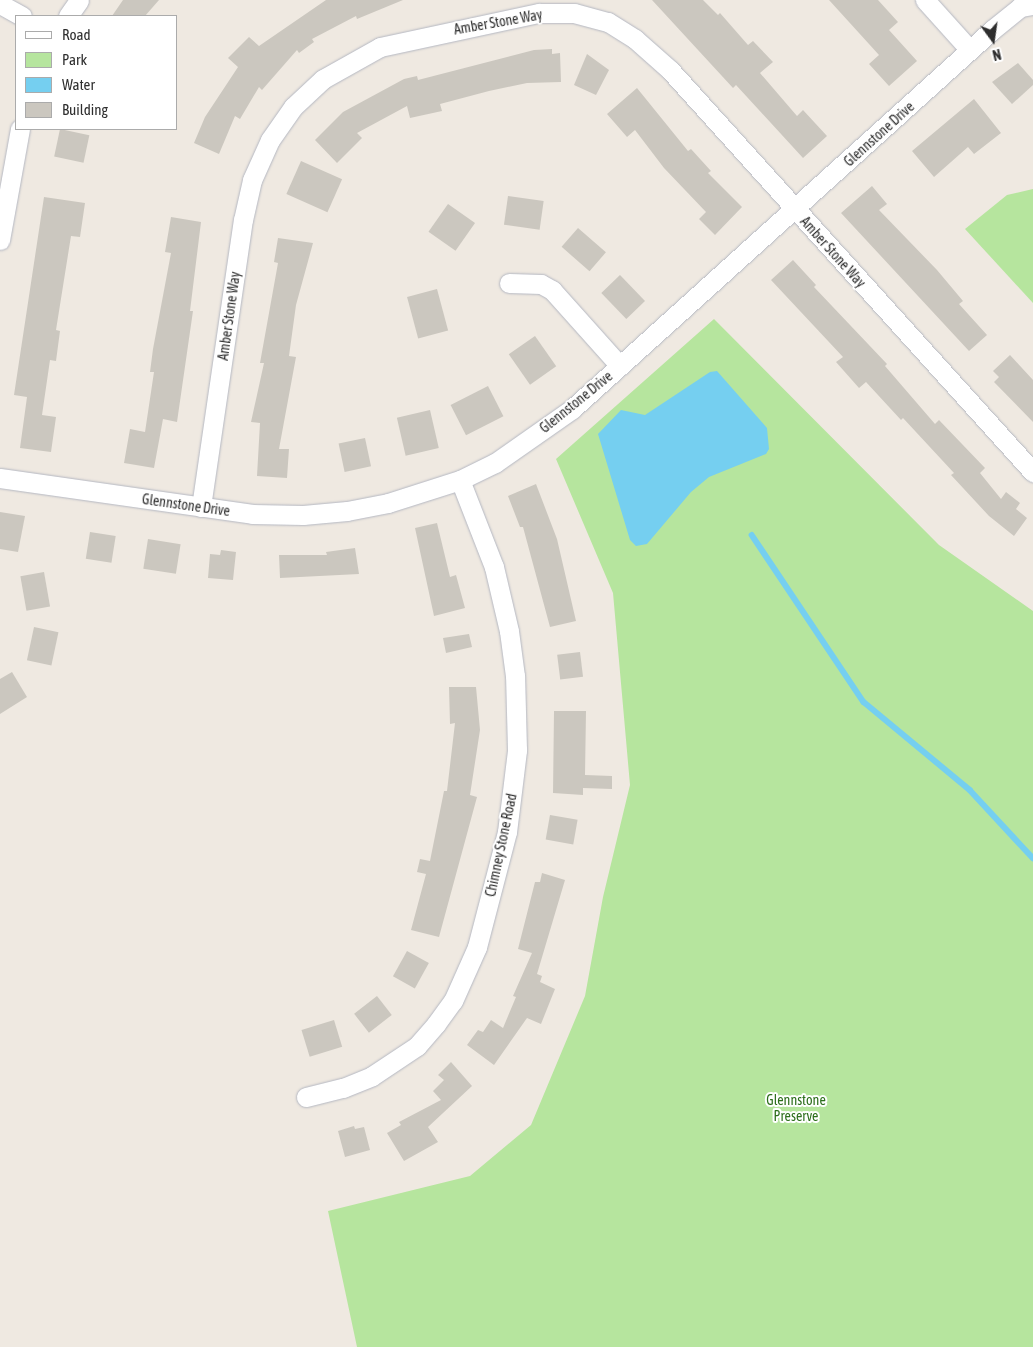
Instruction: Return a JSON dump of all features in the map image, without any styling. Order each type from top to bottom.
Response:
[{"type":"street","points":[[69,15],[79,0]]},
{"type":"street","points":[[925,0],[970,50]]},
{"type":"street","points":[[0,4],[20,15]]},
{"type":"street","name":"Glennstone Drive","points":[[0,478],[260,514],[347,511],[388,503],[460,480],[495,462],[572,409],[970,50],[1020,7],[1033,5]]},
{"type":"street","name":"Amber Stone Way","points":[[201,507],[241,230],[252,180],[270,140],[293,107],[323,79],[380,46],[539,13],[574,13],[608,22],[635,39],[670,70],[1033,472]]},
{"type":"street","points":[[0,240],[20,130]]},
{"type":"street","points":[[509,283],[541,284],[552,290],[620,366]]},
{"type":"street","name":"Chimney Stone Road","points":[[306,1097],[343,1088],[372,1076],[417,1046],[436,1024],[453,1001],[477,947],[507,832],[517,750],[516,676],[509,631],[494,567],[460,480]]},
{"type":"green space","points":[[1033,189],[1033,303],[965,229],[1007,195]]},
{"type":"green space","name":"Glennstone Preserve","points":[[714,319],[939,545],[1033,611],[1033,1347],[357,1347],[328,1211],[470,1176],[531,1125],[585,996],[603,897],[630,785],[613,593],[556,459]]},
{"type":"water","points":[[717,371],[767,428],[769,449],[766,454],[709,477],[691,492],[647,544],[636,546],[630,540],[598,434],[621,410],[645,415],[710,372]]},
{"type":"building","points":[[123,0],[159,0],[146,15],[113,15]]},
{"type":"building","points":[[326,0],[403,0],[357,19],[356,16],[312,39],[314,42],[299,53],[297,50],[262,90],[259,87],[240,119],[235,116],[219,154],[194,143],[205,117],[238,67],[228,58],[249,37],[259,46]]},
{"type":"building","points":[[652,0],[703,0],[718,15],[720,13],[748,45],[753,41],[773,62],[760,73],[797,116],[803,110],[827,136],[803,158],[736,85],[733,88]]},
{"type":"building","points":[[829,0],[878,0],[898,22],[889,30],[917,61],[889,86],[869,64],[879,55]]},
{"type":"building","points":[[552,49],[552,54],[560,53],[561,82],[527,83],[489,91],[440,104],[442,111],[410,118],[407,106],[357,133],[362,138],[337,163],[315,140],[343,112],[404,79],[417,76],[418,80],[534,50]]},
{"type":"building","points":[[587,54],[609,70],[596,95],[574,85]]},
{"type":"building","points":[[1018,63],[1033,80],[1033,85],[1012,104],[992,82]]},
{"type":"building","points":[[637,88],[688,151],[691,149],[711,171],[708,173],[742,207],[715,235],[699,219],[706,212],[664,168],[635,130],[627,137],[607,114]]},
{"type":"building","points":[[974,99],[1001,133],[974,154],[968,147],[934,177],[912,151]]},
{"type":"building","points":[[60,130],[89,135],[84,163],[54,156]]},
{"type":"building","points":[[301,161],[342,179],[327,212],[286,194]]},
{"type":"building","points":[[872,186],[887,204],[879,210],[937,270],[963,301],[959,304],[987,335],[969,351],[841,213]]},
{"type":"building","points":[[508,196],[544,201],[540,230],[504,225]]},
{"type":"building","points":[[44,197],[85,203],[80,237],[71,236],[56,330],[60,331],[56,361],[50,360],[42,415],[56,417],[51,452],[20,448],[27,397],[14,395]]},
{"type":"building","points":[[448,204],[475,223],[456,251],[428,232]]},
{"type":"building","points":[[171,217],[201,222],[190,311],[193,311],[177,422],[163,419],[154,468],[124,463],[130,429],[145,432],[154,372],[150,372],[153,349],[171,253],[165,252]]},
{"type":"building","points":[[578,228],[606,252],[590,271],[562,247]]},
{"type":"building","points":[[278,238],[313,243],[296,305],[289,356],[296,357],[279,449],[289,449],[287,478],[257,476],[260,423],[251,422],[264,363],[260,363],[278,263],[274,262]]},
{"type":"building","points":[[793,260],[816,285],[814,287],[887,364],[885,366],[935,424],[939,420],[985,468],[980,473],[1001,499],[1006,492],[1020,503],[1016,509],[1027,518],[1014,536],[989,516],[951,475],[954,473],[903,418],[901,420],[866,382],[859,388],[836,362],[843,357],[771,280]]},
{"type":"building","points":[[620,275],[645,301],[626,319],[601,293]]},
{"type":"building","points":[[437,289],[448,331],[418,339],[407,297]]},
{"type":"building","points":[[535,336],[556,366],[530,385],[509,354]]},
{"type":"building","points":[[1010,355],[1033,380],[1033,422],[994,382],[999,377],[993,371]]},
{"type":"building","points":[[488,386],[503,416],[466,435],[451,405]]},
{"type":"building","points":[[430,410],[439,448],[406,456],[397,418]]},
{"type":"building","points":[[365,438],[371,466],[345,472],[339,444]]},
{"type":"building","points":[[536,484],[557,539],[576,621],[550,627],[523,527],[520,527],[508,496]]},
{"type":"building","points":[[0,512],[25,516],[18,552],[0,549]]},
{"type":"building","points":[[437,523],[450,577],[456,575],[465,608],[434,616],[415,528]]},
{"type":"building","points":[[90,532],[116,536],[111,563],[86,559]]},
{"type":"building","points":[[148,539],[181,544],[176,574],[143,569]]},
{"type":"building","points":[[355,548],[359,574],[280,578],[279,555],[327,555],[326,552]]},
{"type":"building","points":[[221,550],[236,552],[233,580],[208,578],[210,554],[220,555]]},
{"type":"building","points":[[44,572],[50,606],[26,611],[20,576]]},
{"type":"building","points":[[34,627],[58,632],[51,665],[27,660]]},
{"type":"building","points":[[469,634],[472,647],[446,653],[443,638]]},
{"type":"building","points":[[580,652],[583,677],[560,680],[557,655]]},
{"type":"building","points":[[12,672],[27,697],[0,714],[0,679]]},
{"type":"building","points":[[449,687],[476,687],[480,730],[470,795],[477,797],[439,937],[411,930],[426,874],[417,872],[420,859],[430,861],[444,791],[447,791],[455,723],[450,724]]},
{"type":"building","points":[[554,711],[586,711],[585,775],[612,776],[612,789],[583,788],[583,795],[553,793]]},
{"type":"building","points":[[550,815],[578,820],[573,844],[546,840]]},
{"type":"building","points":[[542,873],[565,880],[537,974],[542,976],[540,982],[555,989],[541,1024],[527,1018],[494,1065],[467,1045],[478,1030],[483,1032],[491,1020],[503,1028],[516,997],[513,996],[532,953],[518,949],[535,882],[540,882]]},
{"type":"building","points":[[407,951],[429,963],[415,988],[393,976]]},
{"type":"building","points":[[377,996],[392,1015],[369,1033],[354,1014]]},
{"type":"building","points":[[334,1020],[342,1047],[310,1057],[301,1030]]},
{"type":"building","points":[[451,1062],[472,1086],[428,1127],[438,1142],[404,1161],[387,1133],[401,1125],[399,1122],[441,1100],[433,1091],[444,1080],[438,1075]]},
{"type":"building","points":[[354,1126],[355,1129],[364,1127],[370,1150],[345,1157],[338,1131]]},
{"type":"waterway","points":[[752,535],[864,702],[970,790],[1033,858]]}]
